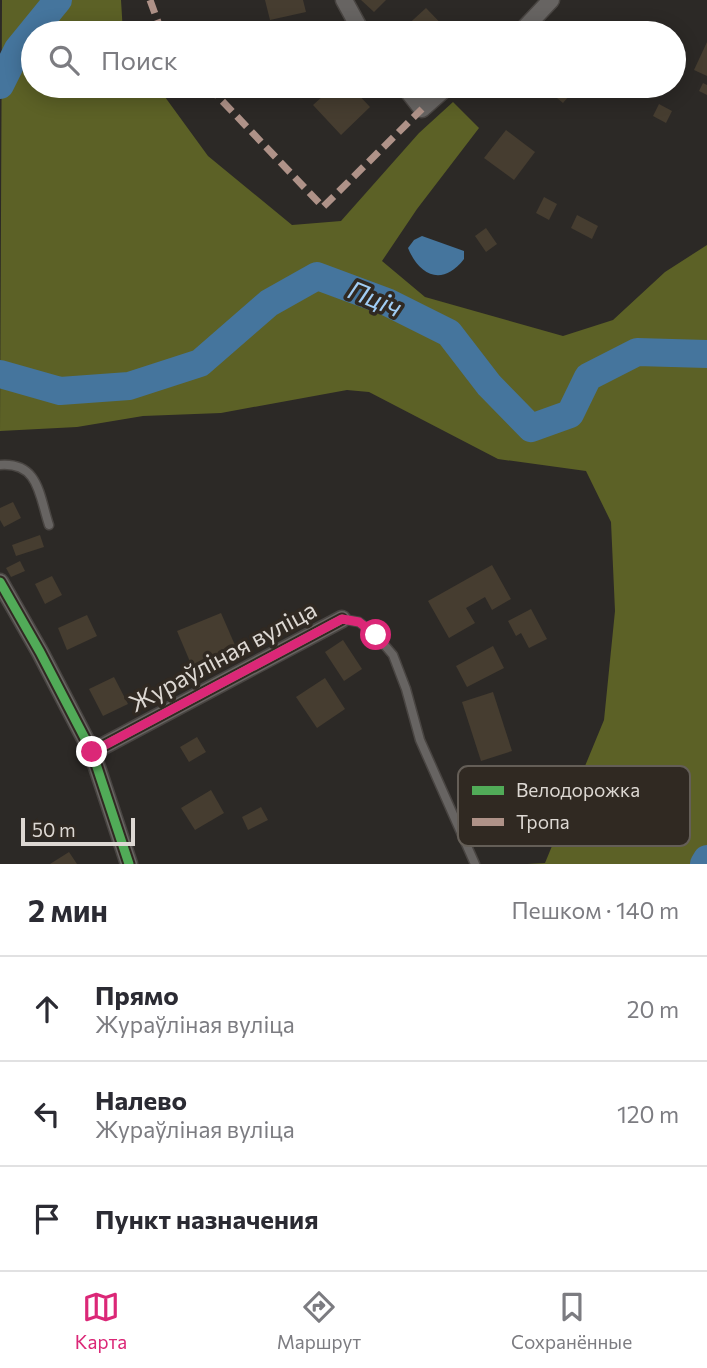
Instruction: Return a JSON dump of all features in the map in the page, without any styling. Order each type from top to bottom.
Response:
[{"type":"street","points":[[344,0],[355,21]]},
{"type":"street","points":[[531,21],[551,0]]},
{"type":"street","points":[[413,98],[422,109],[434,98]]},
{"type":"street","points":[[0,582],[92,752],[129,864]]},
{"type":"street","name":"Жураўліная вуліца","points":[[92,752],[342,619]]},
{"type":"lane","points":[[0,465],[13,464],[26,468],[33,478],[49,525]]},
{"type":"lane","name":"Жураўліная вуліца","points":[[342,619],[359,622],[376,635],[393,654],[421,740],[458,825]]},
{"type":"lane","name":"Жураўліная вуліца","points":[[467,846],[475,864]]},
{"type":"green space","points":[[2,0],[121,0],[122,21],[21,21],[21,98],[166,98],[208,156],[292,225],[341,221],[419,133],[453,102],[479,128],[417,209],[382,261],[425,297],[563,336],[613,320],[665,272],[707,245],[707,864],[527,864],[545,863],[552,846],[690,846],[690,766],[585,766],[604,720],[615,611],[611,522],[586,471],[498,459],[369,392],[347,390],[221,413],[143,416],[77,427],[0,431]]},
{"type":"water","points":[[422,236],[464,251],[464,259],[448,273],[440,275],[425,271],[408,248],[414,240]]},
{"type":"building","points":[[265,0],[303,0],[306,12],[270,20]]},
{"type":"building","points":[[361,0],[386,0],[374,12]]},
{"type":"building","points":[[426,8],[438,21],[412,21]]},
{"type":"building","points":[[707,42],[707,76],[694,70]]},
{"type":"building","points":[[703,83],[707,85],[707,95],[699,91]]},
{"type":"building","points":[[321,98],[362,98],[370,107],[341,135],[313,105]]},
{"type":"building","points":[[659,104],[672,111],[666,123],[653,116]]},
{"type":"building","points":[[506,130],[535,152],[514,180],[484,158]]},
{"type":"building","points":[[544,197],[557,204],[549,220],[536,213]]},
{"type":"building","points":[[577,215],[598,226],[592,239],[571,228]]},
{"type":"building","points":[[486,228],[497,244],[486,252],[475,236]]},
{"type":"building","points":[[13,502],[21,518],[4,527],[0,520],[0,508]]},
{"type":"building","points":[[40,535],[44,547],[16,556],[12,545]]},
{"type":"building","points":[[20,561],[25,571],[11,577],[6,568]]},
{"type":"building","points":[[492,565],[511,599],[492,610],[485,597],[466,608],[475,623],[449,638],[428,601]]},
{"type":"building","points":[[52,576],[62,595],[45,604],[35,584]]},
{"type":"building","points":[[531,609],[547,639],[529,648],[521,633],[516,636],[508,621]]},
{"type":"building","points":[[221,613],[238,652],[194,671],[177,631]]},
{"type":"building","points":[[87,615],[97,636],[67,650],[58,628]]},
{"type":"building","points":[[343,640],[362,669],[344,681],[325,652]]},
{"type":"building","points":[[493,646],[504,668],[467,687],[456,666]]},
{"type":"building","points":[[114,677],[128,704],[103,716],[89,689]]},
{"type":"building","points":[[325,678],[345,709],[317,728],[296,697]]},
{"type":"building","points":[[493,692],[512,751],[481,761],[462,702]]},
{"type":"building","points":[[197,737],[206,752],[189,762],[180,747]]},
{"type":"building","points":[[211,790],[224,813],[195,830],[181,808]]},
{"type":"building","points":[[261,807],[268,820],[248,830],[242,817]]},
{"type":"building","points":[[69,852],[77,864],[50,864]]},
{"type":"waterway","name":"Пціч","points":[[41,21],[58,0]]},
{"type":"waterway","name":"Пціч","points":[[0,85],[21,45]]},
{"type":"waterway","name":"Пціч","points":[[0,374],[60,391],[129,386],[200,363],[269,303],[317,276],[387,302],[449,333],[489,385],[531,428],[570,414],[588,377],[637,352],[707,354]]},
{"type":"waterway","name":"Пціч","points":[[704,864],[707,859]]},
{"type":"marked path","points":[[150,0],[158,21]]},
{"type":"marked path","points":[[219,98],[323,207],[422,109]]},
{"type":"cycle path","points":[[0,582],[92,752],[129,864]]},
{"type":"cycle path","points":[[92,752],[342,619]]},
{"type":"route","points":[[92,752],[342,619],[359,622],[376,635]]}]
